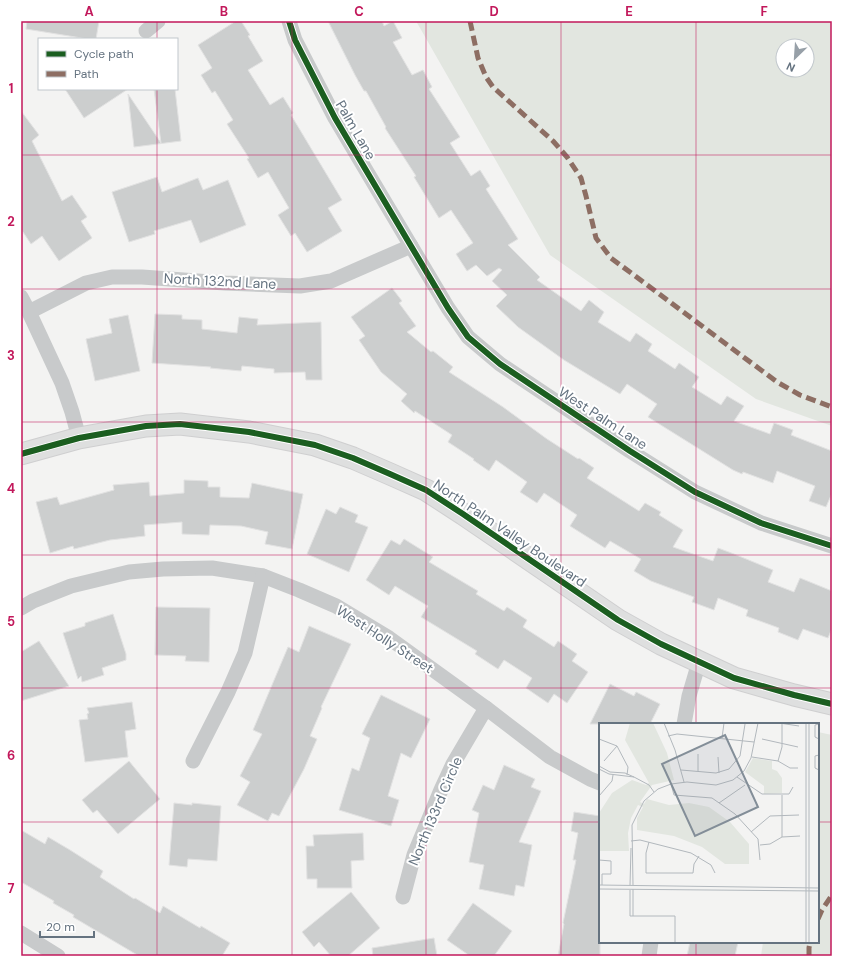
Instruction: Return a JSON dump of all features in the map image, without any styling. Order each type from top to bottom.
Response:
[{"type":"street","points":[[146,31],[158,21]]},
{"type":"street","name":"Palm Lane","points":[[289,21],[295,40],[335,118],[411,246]]},
{"type":"street","name":"North 132nd Lane","points":[[29,312],[86,283],[112,277],[142,277],[225,283],[300,286],[331,281],[411,246]]},
{"type":"street","name":"West Palm Lane","points":[[411,246],[448,308],[468,337],[500,364],[630,451],[695,492],[761,523],[832,546]]},
{"type":"street","points":[[21,297],[62,383],[79,438]]},
{"type":"street","name":"North Palm Valley Boulevard","points":[[21,454],[79,438],[146,426],[180,424],[249,432],[315,446],[353,458],[426,490],[464,514],[618,620],[661,644],[734,678],[832,704]]},
{"type":"street","name":"West Holly Street","points":[[21,608],[71,586],[129,572],[162,569],[212,568],[263,576],[336,606],[389,638],[486,708],[550,757],[599,783]]},
{"type":"street","points":[[193,761],[246,653],[263,576]]},
{"type":"street","points":[[684,723],[699,662]]},
{"type":"street","name":"North 133rd Circle","points":[[403,897],[414,855],[441,790],[453,764],[486,708]]},
{"type":"street","points":[[21,933],[41,951],[58,956]]},
{"type":"street","points":[[649,956],[651,943]]},
{"type":"shaded area","points":[[416,21],[832,21],[832,426],[756,399],[550,255]]},
{"type":"shaded area","points":[[819,732],[832,735],[832,956],[761,956],[763,943],[819,943]]},
{"type":"building","points":[[27,21],[99,21],[96,38],[82,38],[26,29]]},
{"type":"building","points":[[236,21],[241,21],[263,61],[248,70],[270,105],[283,97],[293,113],[291,115],[342,200],[328,208],[342,231],[307,252],[295,233],[291,236],[278,215],[289,208],[268,172],[258,178],[247,159],[249,158],[227,124],[233,120],[215,91],[212,93],[201,75],[212,68],[198,45]]},
{"type":"building","points":[[328,21],[382,21],[384,26],[393,21],[402,38],[393,42],[412,75],[423,70],[432,87],[429,89],[460,137],[450,143],[471,176],[480,170],[490,186],[486,189],[518,239],[508,245],[540,277],[537,280],[581,311],[589,300],[604,312],[598,322],[630,342],[636,333],[652,344],[648,351],[675,369],[679,363],[699,377],[692,387],[721,405],[727,396],[744,406],[734,421],[770,434],[774,423],[793,430],[791,435],[832,451],[832,493],[826,507],[809,501],[815,486],[777,471],[773,483],[733,470],[648,417],[657,404],[627,384],[620,394],[564,360],[518,327],[496,306],[507,295],[492,281],[502,270],[499,268],[487,276],[476,265],[467,271],[456,254],[473,243],[451,210],[439,218],[414,177],[416,176],[385,128],[386,127],[366,91],[364,91]]},
{"type":"building","points":[[66,90],[126,90],[84,118]]},
{"type":"building","points":[[154,90],[175,90],[181,141],[134,147],[128,94],[161,143]]},
{"type":"building","points":[[21,111],[39,135],[32,141],[62,201],[72,195],[87,217],[81,221],[92,238],[59,261],[42,236],[31,244],[21,229]]},
{"type":"building","points":[[157,177],[162,192],[198,178],[203,190],[228,180],[246,225],[200,243],[191,220],[154,231],[155,234],[129,242],[112,192]]},
{"type":"building","points":[[392,288],[402,301],[399,303],[416,326],[407,332],[431,352],[433,351],[453,367],[449,372],[503,407],[547,439],[594,468],[587,478],[639,511],[645,503],[661,512],[659,515],[683,530],[673,547],[713,561],[718,548],[773,570],[768,582],[794,592],[800,578],[832,591],[832,628],[828,638],[803,629],[798,640],[778,632],[779,628],[746,616],[748,610],[718,598],[714,610],[692,602],[694,597],[651,581],[634,571],[641,559],[610,541],[605,548],[570,526],[577,515],[544,493],[537,503],[520,492],[527,482],[496,460],[489,471],[448,442],[452,435],[415,411],[414,413],[401,401],[407,394],[381,372],[359,340],[365,336],[351,317]]},
{"type":"building","points":[[155,314],[182,315],[182,319],[202,320],[202,329],[237,333],[239,317],[258,319],[257,325],[321,322],[322,380],[306,380],[305,372],[274,373],[274,369],[242,366],[241,371],[210,368],[211,367],[152,363]]},
{"type":"building","points":[[128,315],[140,371],[95,381],[86,339],[112,333],[109,319]]},
{"type":"building","points":[[184,480],[208,481],[208,487],[220,487],[220,497],[249,498],[252,483],[303,494],[292,549],[265,544],[268,532],[241,526],[210,525],[209,535],[182,534],[182,522],[144,525],[145,536],[110,540],[74,549],[73,546],[50,553],[36,502],[57,497],[60,505],[114,490],[113,485],[149,482],[150,496],[184,493]]},
{"type":"building","points":[[340,507],[358,515],[355,522],[368,527],[349,572],[307,554],[326,509],[336,514]]},
{"type":"building","points":[[404,539],[433,557],[429,562],[478,591],[476,594],[504,611],[507,607],[527,620],[523,627],[554,647],[558,641],[577,654],[572,661],[588,672],[567,703],[554,694],[548,703],[526,688],[532,678],[504,660],[498,669],[475,654],[477,651],[421,617],[428,606],[395,586],[389,595],[366,580],[391,540],[400,545]]},
{"type":"building","points":[[156,607],[210,608],[209,662],[185,661],[186,656],[155,655]]},
{"type":"building","points":[[113,614],[126,654],[126,660],[102,668],[104,675],[82,682],[81,676],[78,679],[63,633],[85,626],[85,623]]},
{"type":"building","points":[[309,626],[351,644],[321,707],[322,708],[310,736],[317,739],[304,769],[279,816],[272,813],[268,821],[237,805],[250,782],[240,776],[262,734],[253,730],[288,647],[299,652]]},
{"type":"building","points":[[39,641],[69,686],[21,701],[21,652]]},
{"type":"building","points":[[610,684],[634,696],[636,692],[660,704],[650,723],[590,724]]},
{"type":"building","points":[[381,695],[430,719],[411,758],[401,753],[388,796],[399,800],[391,826],[339,810],[352,768],[359,771],[370,738],[362,734]]},
{"type":"building","points":[[132,702],[136,729],[125,731],[128,757],[85,762],[79,720],[88,719],[87,714],[89,713],[87,708]]},
{"type":"building","points":[[129,761],[160,799],[118,834],[97,810],[93,813],[82,800]]},
{"type":"building","points":[[504,765],[535,779],[531,787],[541,791],[519,842],[532,845],[524,887],[516,885],[514,896],[479,889],[484,865],[469,862],[479,813],[472,810],[483,785],[494,790]]},
{"type":"building","points":[[174,803],[221,806],[217,861],[188,859],[187,867],[169,865]]},
{"type":"building","points":[[574,812],[599,816],[600,956],[558,956],[576,860],[573,860],[578,833],[571,831]]},
{"type":"building","points":[[21,830],[45,844],[48,837],[70,850],[103,871],[100,877],[134,899],[135,898],[160,913],[163,906],[200,928],[201,926],[230,943],[222,956],[139,956],[73,917],[74,915],[53,903],[54,901],[21,882]]},
{"type":"building","points":[[363,833],[364,860],[351,861],[352,888],[317,888],[317,879],[307,879],[306,846],[314,846],[313,835]]},
{"type":"building","points":[[351,892],[380,928],[348,956],[331,956],[319,942],[314,947],[302,932]]},
{"type":"building","points":[[473,903],[512,931],[494,956],[470,956],[447,940]]},
{"type":"building","points":[[434,938],[437,956],[373,956],[372,948]]},
{"type":"building","points":[[690,943],[738,943],[735,956],[687,956]]},
{"type":"marked path","points":[[470,21],[478,58],[486,77],[493,87],[553,141],[567,157],[581,178],[596,238],[611,258],[777,382],[800,395],[832,407]]},
{"type":"marked path","points":[[819,917],[832,895]]},
{"type":"marked path","points":[[809,956],[810,943]]},
{"type":"cycle path","points":[[289,21],[295,40],[335,118],[448,308],[468,337],[500,364],[630,451],[695,492],[761,523],[832,546]]},
{"type":"cycle path","points":[[21,454],[79,438],[146,426],[180,424],[249,432],[315,445],[353,458],[426,490],[618,620],[661,644],[734,678],[832,704]]}]
